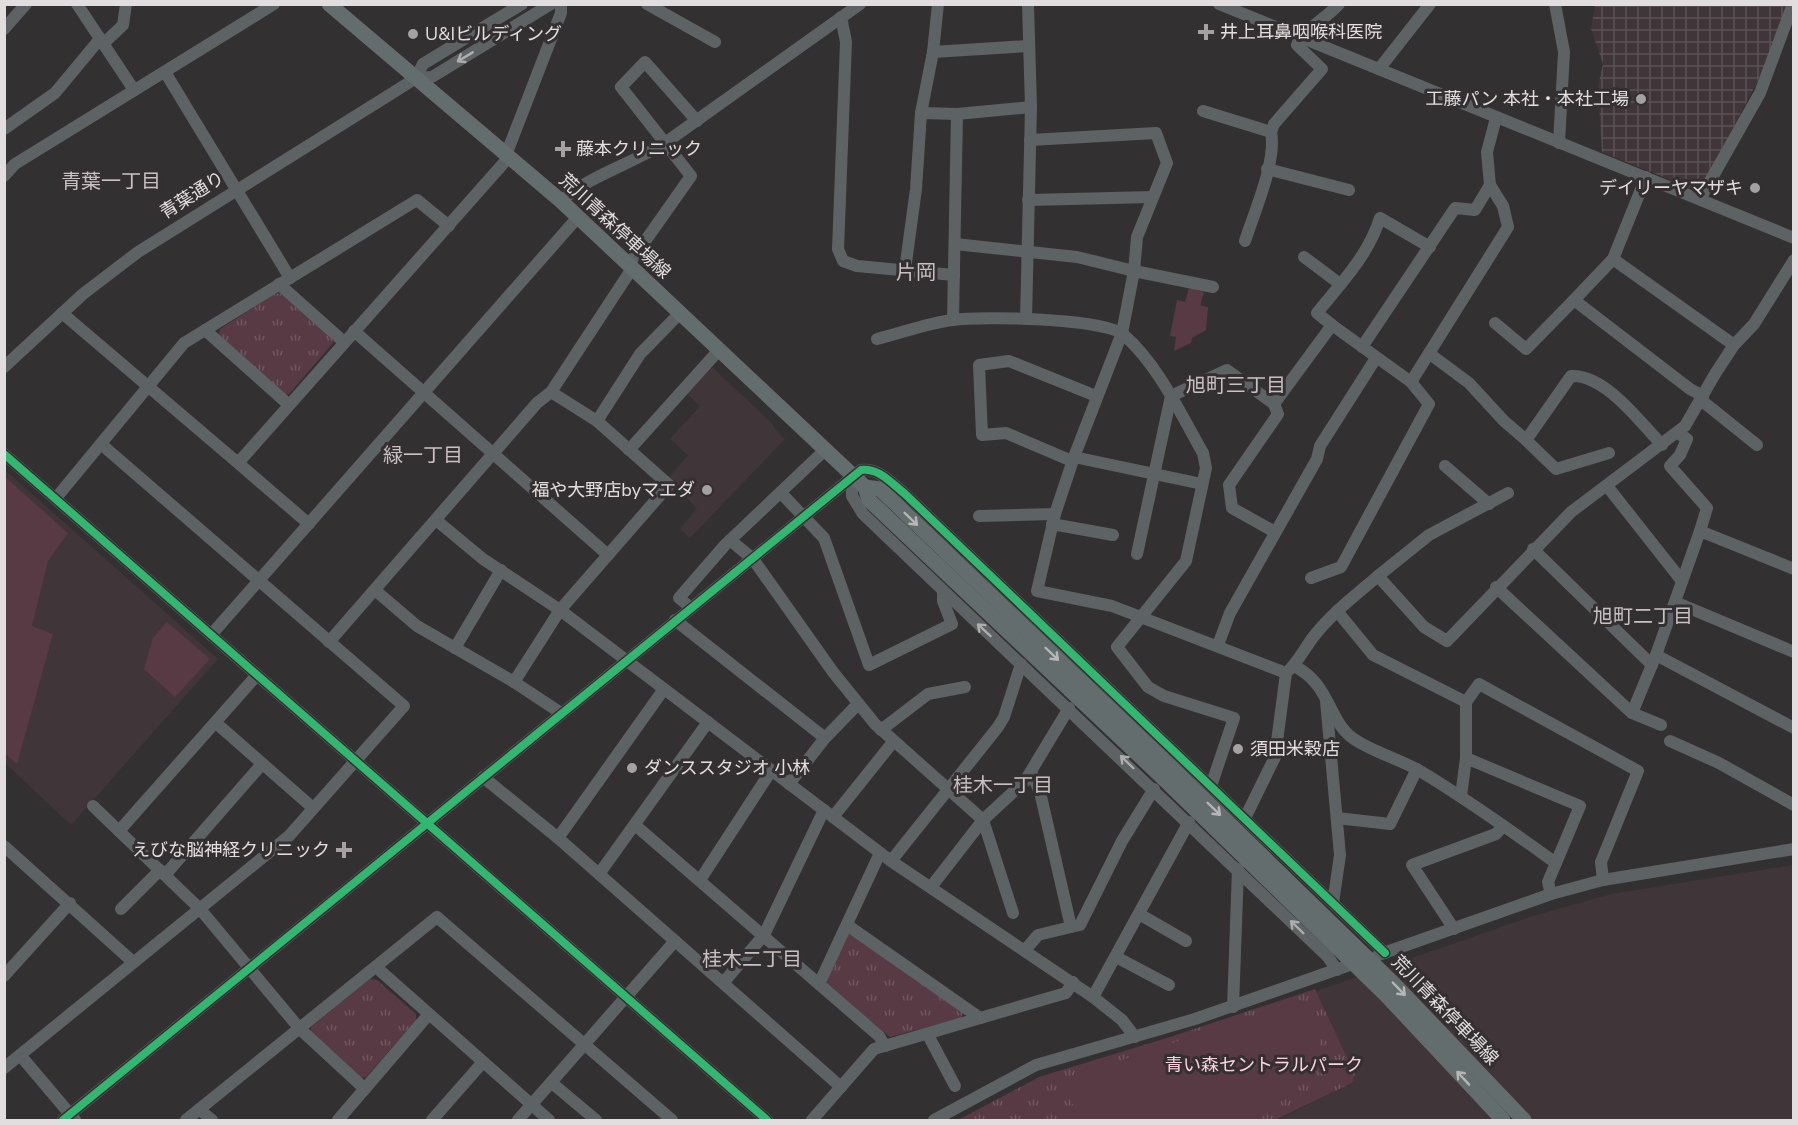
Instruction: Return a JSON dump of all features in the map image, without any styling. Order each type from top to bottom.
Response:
[{"type":"main road","name":"荒川青森停車場線","points":[[334,6],[561,201],[865,487],[869,500],[1163,778],[1386,995],[1503,1120]]},
{"type":"main road","name":"荒川青森停車場線","points":[[1163,778],[1395,985],[1524,1120]]},
{"type":"street","points":[[4,29],[26,4]]},
{"type":"street","points":[[77,4],[134,90]]},
{"type":"street","points":[[4,129],[55,93],[101,42],[123,25],[126,4]]},
{"type":"street","points":[[4,176],[15,164],[273,4]]},
{"type":"street","points":[[416,78],[423,64],[522,4]]},
{"type":"street","points":[[416,78],[432,77],[550,4]]},
{"type":"street","points":[[238,463],[508,156],[561,13],[561,4]]},
{"type":"street","points":[[647,4],[668,10],[715,42]]},
{"type":"street","points":[[561,201],[575,189],[598,176],[636,160],[665,143],[860,4]]},
{"type":"street","points":[[904,270],[916,189],[921,113],[933,52],[938,4]]},
{"type":"street","points":[[1026,320],[1031,107],[1028,4]]},
{"type":"street","points":[[1245,241],[1267,169],[1274,124],[1322,69],[1296,45],[1300,38],[1339,4]]},
{"type":"street","points":[[1379,69],[1430,4]]},
{"type":"street","points":[[1555,4],[1564,52],[1559,143]]},
{"type":"street","points":[[1700,199],[1760,93],[1792,4]]},
{"type":"street","points":[[1226,6],[1794,238]]},
{"type":"street","points":[[841,17],[846,42],[838,249],[847,264],[954,275]]},
{"type":"street","points":[[933,52],[1028,46]]},
{"type":"street","points":[[329,642],[495,455],[537,403],[551,392],[691,176],[621,87],[645,62],[697,121]]},
{"type":"street","points":[[165,72],[290,278]]},
{"type":"street","name":"青葉通り","points":[[4,367],[62,313],[130,257],[416,78]]},
{"type":"street","points":[[921,113],[957,114],[1031,107]]},
{"type":"street","points":[[1203,111],[1272,132]]},
{"type":"street","points":[[953,320],[957,114]]},
{"type":"street","points":[[1411,382],[1508,227],[1503,206],[1490,185],[1487,152],[1496,118]]},
{"type":"street","points":[[1030,140],[1156,133],[1167,163],[1137,237],[1134,271],[1122,333],[1073,459],[1054,519],[1038,591],[1112,606],[1313,680],[1326,694],[1348,734],[1417,769],[1461,796],[1556,863]]},
{"type":"street","points":[[1267,169],[1349,190]]},
{"type":"street","points":[[1495,323],[1526,349],[1613,259],[1646,177]]},
{"type":"street","points":[[1362,347],[1455,208],[1475,210],[1490,185]]},
{"type":"street","points":[[1028,200],[1153,197]]},
{"type":"street","points":[[56,498],[179,348],[417,200],[448,226]]},
{"type":"street","points":[[211,635],[578,217]]},
{"type":"street","points":[[1311,578],[1341,567],[1429,404],[1411,382],[1317,313],[1373,240],[1380,218],[1430,247]]},
{"type":"street","points":[[955,244],[1077,257],[1213,287]]},
{"type":"street","points":[[1304,257],[1340,284]]},
{"type":"street","points":[[1613,259],[1734,345]]},
{"type":"street","points":[[1378,576],[1424,627],[1447,641],[1496,587],[1571,512],[1685,426],[1734,345],[1754,324],[1794,260]]},
{"type":"street","points":[[279,285],[344,342]]},
{"type":"street","points":[[1574,300],[1702,398],[1757,446]]},
{"type":"street","points":[[597,421],[640,354],[680,312]]},
{"type":"street","points":[[62,313],[309,524]]},
{"type":"street","points":[[877,339],[953,320],[1026,320],[1089,324],[1122,333],[1150,364],[1203,453],[1206,468],[1186,561],[1117,647],[1148,687],[1164,696],[1234,718],[1210,786]]},
{"type":"street","points":[[1275,404],[1332,326]]},
{"type":"street","points":[[205,330],[290,405]]},
{"type":"street","points":[[354,331],[608,555]]},
{"type":"street","points":[[628,450],[719,350]]},
{"type":"street","points":[[1430,354],[1469,383],[1504,422],[1556,470],[1609,453]]},
{"type":"street","points":[[1218,645],[1230,613],[1317,459],[1320,446],[1376,358]]},
{"type":"street","points":[[1096,396],[1009,361],[979,365],[982,435],[1006,433],[1073,459],[1202,484]]},
{"type":"street","points":[[1171,396],[1227,370],[1275,404],[1278,414],[1229,485],[1232,508],[1275,532]]},
{"type":"street","points":[[1526,440],[1571,376],[1584,375],[1615,396],[1662,445]]},
{"type":"street","points":[[514,682],[560,610],[669,485],[597,421],[551,392]]},
{"type":"street","points":[[1137,554],[1171,396]]},
{"type":"street","points":[[1632,713],[1654,660],[1707,508],[1670,466],[1680,454],[1687,439],[1678,432]]},
{"type":"street","points":[[4,1068],[289,836],[404,706],[101,444]]},
{"type":"street","points":[[691,608],[679,598],[730,540],[825,450]]},
{"type":"street","points":[[4,453],[767,1120]]},
{"type":"street","points":[[1445,466],[1489,504]]},
{"type":"street","points":[[20,1055],[69,1119],[248,969],[626,659],[753,559],[852,475],[871,469],[882,474],[904,493],[1385,953]]},
{"type":"street","points":[[852,475],[852,496],[863,514],[1069,708],[1163,778],[1189,822],[1328,957],[1337,970]]},
{"type":"street","points":[[1607,486],[1682,581]]},
{"type":"street","points":[[781,493],[824,538],[869,666],[952,624],[943,601],[944,592]]},
{"type":"street","points":[[1245,818],[1275,757],[1290,670],[1314,636],[1337,611],[1429,535],[1508,493]]},
{"type":"street","points":[[979,516],[1054,519],[1113,535]]},
{"type":"street","points":[[436,520],[501,570],[626,659],[891,861],[1073,982],[1122,1020],[1135,1037]]},
{"type":"street","points":[[1700,531],[1794,570]]},
{"type":"street","points":[[730,540],[753,559],[858,704],[881,730],[983,820],[1013,913]]},
{"type":"street","points":[[1533,549],[1654,660],[1794,728]]},
{"type":"street","points":[[455,648],[501,570]]},
{"type":"street","points":[[1496,587],[1632,713],[1661,725]]},
{"type":"street","points":[[376,591],[417,626],[514,682],[561,713]]},
{"type":"street","points":[[1675,602],[1794,652]]},
{"type":"street","points":[[1337,611],[1373,655],[1466,702]]},
{"type":"street","points":[[675,620],[825,738]]},
{"type":"street","points":[[891,861],[1004,717],[1021,664]]},
{"type":"street","points":[[119,831],[257,675]]},
{"type":"street","points":[[1461,796],[1466,758],[1466,702],[1479,684],[1638,771],[1601,862],[1603,880]]},
{"type":"street","points":[[881,730],[928,694],[965,687]]},
{"type":"street","points":[[558,838],[664,689]]},
{"type":"street","points":[[1326,694],[1340,855],[1333,903]]},
{"type":"street","points":[[789,784],[825,738],[858,704]]},
{"type":"street","points":[[931,887],[983,820],[1025,781],[1069,708]]},
{"type":"street","points":[[216,723],[313,808]]},
{"type":"street","points":[[599,874],[708,723]]},
{"type":"street","points":[[1670,741],[1719,763],[1794,805]]},
{"type":"street","points":[[723,983],[764,935],[828,814],[893,742]]},
{"type":"street","points":[[1466,758],[1580,806],[1548,882],[1551,894]]},
{"type":"street","points":[[121,909],[163,873],[262,764]]},
{"type":"street","points":[[1337,818],[1390,824],[1417,769]]},
{"type":"street","points":[[700,880],[771,771]]},
{"type":"street","points":[[1031,772],[1040,792],[1071,927]]},
{"type":"street","points":[[483,777],[558,838],[841,1087]]},
{"type":"street","points":[[1026,949],[1038,935],[1080,926],[1122,841],[1163,778]]},
{"type":"street","points":[[93,806],[200,909],[300,1029],[365,1089]]},
{"type":"street","points":[[1093,997],[1189,822]]},
{"type":"street","points":[[635,825],[879,1036],[885,1046]]},
{"type":"street","points":[[1454,929],[1412,865],[1496,834],[1503,826]]},
{"type":"street","points":[[5,847],[133,963]]},
{"type":"street","points":[[934,1120],[1036,1065],[1233,1007],[1551,894],[1603,880],[1794,849]]},
{"type":"street","points":[[819,984],[880,853]]},
{"type":"street","points":[[1233,1007],[1238,869]]},
{"type":"street","points":[[4,976],[69,903]]},
{"type":"street","points":[[1139,914],[1186,941]]},
{"type":"street","points":[[186,1120],[437,917],[672,1120]]},
{"type":"street","points":[[847,925],[980,1017]]},
{"type":"street","points":[[518,1120],[675,941]]},
{"type":"street","points":[[1116,957],[1169,985]]},
{"type":"street","points":[[376,967],[549,1120]]},
{"type":"street","points":[[812,1120],[874,1050],[1066,993],[1073,982]]},
{"type":"street","points":[[338,1120],[429,1014]]},
{"type":"street","points":[[928,1035],[955,1086]]},
{"type":"street","points":[[432,1120],[483,1062]]},
{"type":"street","points":[[552,1083],[596,1120]]},
{"type":"street","points":[[200,1110],[212,1120]]},
{"type":"shaded area","name":"工藤パン 本社・本社工場","points":[[1789,4],[1769,59],[1700,192],[1602,152],[1598,86],[1603,64],[1591,29],[1595,5]]},
{"type":"shaded area","points":[[708,368],[713,368],[773,424],[785,439],[690,538],[680,529],[697,508],[675,487],[677,484],[669,477],[688,455],[670,439],[700,406],[685,392]]},
{"type":"shaded area","points":[[4,469],[218,659],[71,825],[5,763]]},
{"type":"shaded area","points":[[1793,865],[1793,1120],[1277,1120],[1352,1083],[1355,1074],[1316,991],[1533,916],[1611,894]]},
{"type":"green space","points":[[1189,288],[1204,292],[1200,306],[1185,302]]},
{"type":"green space","points":[[280,293],[333,340],[333,343],[289,394],[285,395],[219,335],[220,329]]},
{"type":"green space","points":[[1177,300],[1208,307],[1206,330],[1192,338],[1191,343],[1174,351],[1176,337],[1170,336]]},
{"type":"green space","points":[[5,477],[68,533],[48,561],[32,626],[53,634],[17,764],[4,753]]},
{"type":"green space","points":[[167,622],[210,659],[175,697],[144,669],[153,638]]},
{"type":"green space","points":[[852,933],[963,1011],[962,1018],[890,1037],[827,985],[827,979],[847,934]]},
{"type":"green space","points":[[370,979],[377,980],[416,1014],[416,1020],[366,1077],[361,1078],[311,1034],[311,1027]]},
{"type":"green space","name":"青い森セントラルパーク","points":[[1315,989],[1355,1074],[1352,1083],[1275,1120],[958,1120],[1039,1077]]},
{"type":"green space","name":"青い森セントラルパーク","points":[[1301,1000],[1320,1041],[1320,1059],[1302,1082],[1279,1103],[1248,1120],[1080,1120],[1065,1088],[1071,1077]]},
{"type":"cycle path","points":[[4,454],[767,1120]]},
{"type":"cycle path","points":[[63,1120],[861,470],[879,473],[904,493],[1385,953]]},
{"type":"place","name":"井上耳鼻咽喉科医院","points":[[1206,32]]},
{"type":"place","name":"U&Iビルディング","points":[[413,34]]},
{"type":"place","name":"工藤パン 本社・本社工場","points":[[1641,99]]},
{"type":"place","name":"藤本クリニック","points":[[563,149]]},
{"type":"place","name":"デイリーヤマザキ","points":[[1755,188]]},
{"type":"place","name":"福や大野店byマエダ","points":[[707,490]]},
{"type":"place","name":"須田米穀店","points":[[1238,749]]},
{"type":"place","name":"ダンススタジオ 小林","points":[[632,768]]},
{"type":"place","name":"えびな脳神経クリニック","points":[[344,850]]},
{"type":"district","name":"青葉一丁目","points":[[111,181]]},
{"type":"district","name":"片岡","points":[[916,272]]},
{"type":"district","name":"旭町三丁目","points":[[1236,385]]},
{"type":"district","name":"緑一丁目","points":[[423,455]]},
{"type":"district","name":"旭町二丁目","points":[[1643,616]]},
{"type":"district","name":"桂木一丁目","points":[[1003,785]]},
{"type":"district","name":"桂木二丁目","points":[[752,959]]}]
